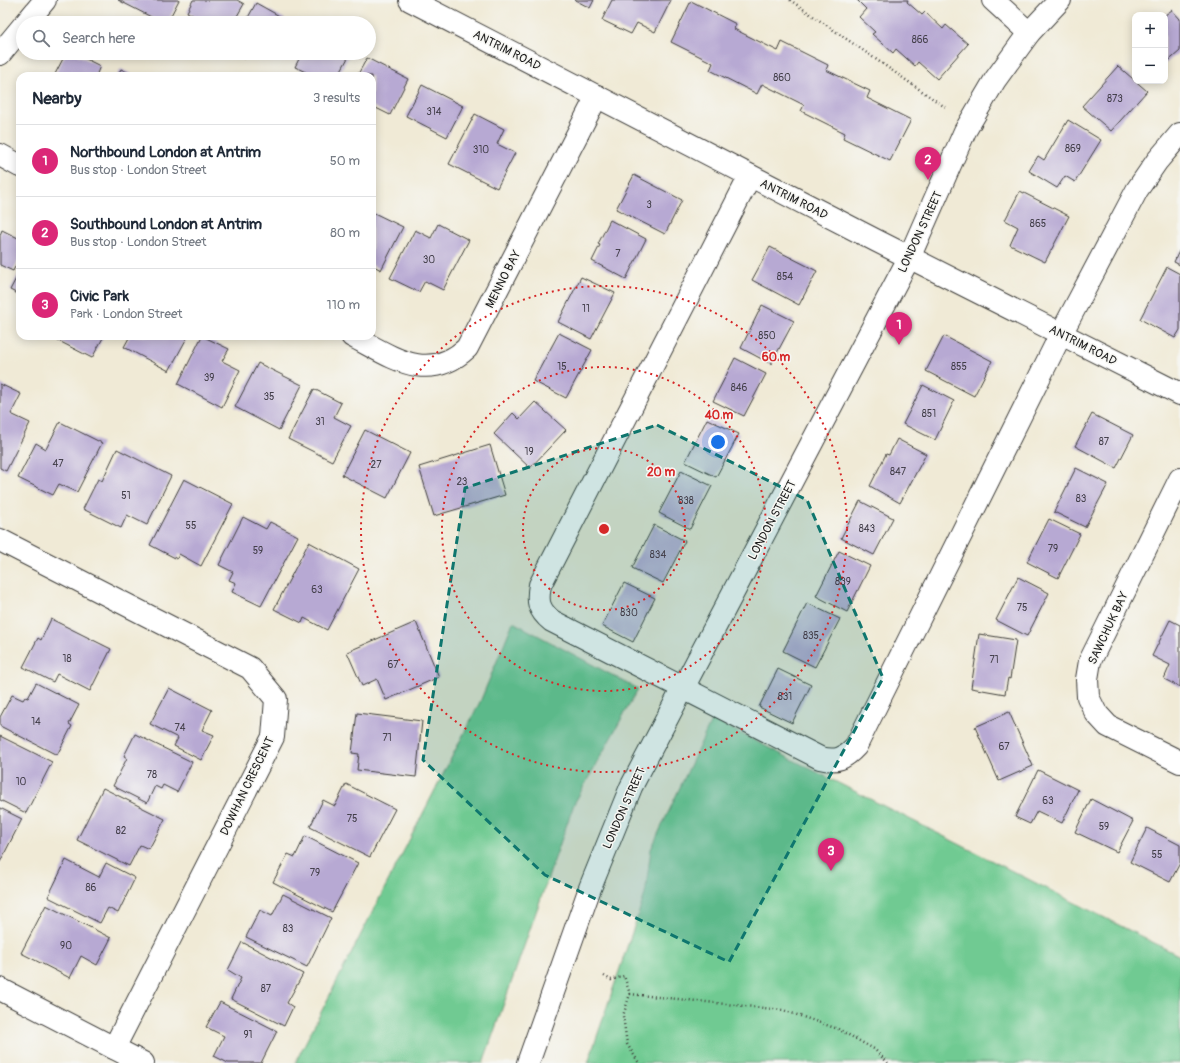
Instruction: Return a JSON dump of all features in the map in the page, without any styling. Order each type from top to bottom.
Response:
[{"type":"street","points":[[32,16],[45,0]]},
{"type":"street","name":"ANTRIM ROAD","points":[[410,0],[909,258],[1180,394]]},
{"type":"street","points":[[993,0],[1029,33]]},
{"type":"street","name":"LONDON STREET","points":[[528,1063],[590,888],[631,787],[909,258],[965,131],[995,80],[1029,33],[1060,0]]},
{"type":"street","points":[[0,54],[16,35]]},
{"type":"street","name":"MENNO BAY","points":[[360,340],[401,361],[424,367],[437,366],[449,362],[459,356],[467,348],[597,96]]},
{"type":"street","points":[[750,176],[540,585],[538,596],[540,606],[545,615],[552,621],[820,758],[830,760],[840,759],[849,754],[856,746],[1061,334],[1137,190],[1157,161],[1180,134]]},
{"type":"street","points":[[0,156],[16,164]]},
{"type":"street","name":"SAWCHUK BAY","points":[[1180,479],[1090,660],[1087,679],[1088,697],[1096,713],[1108,726],[1180,762]]},
{"type":"street","name":"DOWHAN CRESCENT","points":[[2,547],[250,668],[276,699],[273,737],[114,1048]]},
{"type":"street","points":[[0,989],[143,1063]]},
{"type":"path","points":[[790,0],[945,107]]},
{"type":"path","points":[[604,976],[611,980],[624,976],[630,994],[623,1016],[627,1044],[639,1063]]},
{"type":"path","points":[[630,994],[783,1010],[838,1029],[874,1048],[888,1063]]},
{"type":"highlighted area","points":[[657,425],[807,500],[883,678],[729,962],[545,875],[423,760],[465,488]]},
{"type":"green space","points":[[513,622],[638,689],[574,804],[483,1063],[295,1063],[480,702]]},
{"type":"green space","points":[[712,719],[1180,956],[1180,1063],[588,1063],[645,894],[651,849]]},
{"type":"building","points":[[118,0],[179,0],[171,16],[149,16]]},
{"type":"building","points":[[193,0],[237,0],[244,4],[237,16],[194,16],[187,12]]},
{"type":"building","points":[[575,0],[594,0],[590,8]]},
{"type":"building","points":[[612,0],[671,0],[655,32],[637,23],[631,34],[602,20]]},
{"type":"building","points":[[857,0],[908,0],[907,2],[922,15],[925,12],[943,29],[946,25],[968,44],[937,79],[918,62],[915,66],[896,49],[893,53],[872,34],[875,32],[859,17],[866,9]]},
{"type":"building","points":[[691,1],[736,24],[734,29],[778,51],[782,42],[828,65],[826,70],[870,91],[867,98],[911,120],[890,161],[843,138],[845,133],[801,111],[804,105],[762,84],[757,94],[710,70],[713,63],[671,42]]},
{"type":"building","points":[[256,3],[279,16],[249,16]]},
{"type":"building","points":[[1172,10],[1180,19],[1180,51],[1168,61],[1168,48],[1168,13]]},
{"type":"building","points":[[62,60],[88,60],[100,66],[98,72],[56,72]]},
{"type":"building","points":[[298,60],[347,60],[340,72],[306,72],[295,67]]},
{"type":"building","points":[[366,60],[371,60],[408,79],[390,115],[376,108],[376,72],[359,72]]},
{"type":"building","points":[[1118,66],[1132,78],[1132,84],[1139,84],[1147,91],[1111,131],[1082,106]]},
{"type":"building","points":[[121,69],[127,72],[119,72]]},
{"type":"building","points":[[422,85],[463,106],[447,137],[406,116]]},
{"type":"building","points":[[475,114],[504,129],[497,144],[515,153],[497,188],[449,164]]},
{"type":"building","points":[[1068,120],[1101,140],[1075,182],[1065,176],[1057,188],[1029,171],[1038,156],[1044,160]]},
{"type":"building","points":[[634,175],[682,200],[665,234],[616,209]]},
{"type":"building","points":[[1020,191],[1069,216],[1045,262],[1010,245],[1018,227],[1005,220]]},
{"type":"building","points":[[376,214],[403,227],[381,270],[376,267]]},
{"type":"building","points":[[610,220],[646,239],[626,279],[592,261],[600,245],[598,244]]},
{"type":"building","points":[[438,224],[469,240],[443,290],[425,281],[419,292],[390,278],[415,230],[431,238]]},
{"type":"building","points":[[2,230],[16,237],[16,265],[13,271],[0,265],[0,235]]},
{"type":"building","points":[[770,247],[817,271],[799,305],[752,280]]},
{"type":"building","points":[[1180,249],[1180,265],[1174,262]]},
{"type":"building","points":[[1167,267],[1180,274],[1180,330],[1175,338],[1140,319]]},
{"type":"building","points":[[581,277],[615,293],[591,339],[558,322]]},
{"type":"building","points":[[16,279],[16,293],[10,290]]},
{"type":"building","points":[[762,305],[794,321],[771,364],[741,348]]},
{"type":"building","points":[[559,333],[592,350],[566,398],[533,381]]},
{"type":"building","points":[[944,336],[992,361],[974,396],[926,371]]},
{"type":"building","points":[[57,340],[102,340],[92,358]]},
{"type":"building","points":[[128,340],[186,340],[169,371],[124,347]]},
{"type":"building","points":[[200,340],[210,340],[229,349],[222,361],[240,370],[222,407],[178,384]]},
{"type":"building","points":[[735,358],[766,374],[744,416],[713,401]]},
{"type":"building","points":[[258,363],[302,385],[279,430],[235,407]]},
{"type":"building","points":[[0,384],[21,394],[11,414],[30,423],[6,471],[0,468]]},
{"type":"building","points":[[923,385],[954,401],[935,440],[903,424]]},
{"type":"building","points":[[314,389],[341,403],[334,417],[351,426],[332,461],[288,439]]},
{"type":"building","points":[[535,402],[566,430],[530,468],[494,434],[513,413],[519,419]]},
{"type":"building","points":[[1092,414],[1133,435],[1116,468],[1075,446]]},
{"type":"building","points":[[707,419],[739,434],[716,477],[685,462]]},
{"type":"building","points":[[60,422],[102,443],[77,492],[59,484],[53,495],[18,478],[36,443],[46,449]]},
{"type":"building","points":[[365,430],[410,453],[387,498],[342,475]]},
{"type":"building","points":[[897,439],[926,454],[900,503],[870,486],[886,454],[889,455]]},
{"type":"building","points":[[490,445],[505,495],[434,516],[419,467]]},
{"type":"building","points":[[117,449],[171,476],[147,525],[127,515],[121,528],[83,509],[98,479],[102,481]]},
{"type":"building","points":[[1076,468],[1108,484],[1085,527],[1054,512]]},
{"type":"building","points":[[681,471],[712,486],[690,529],[659,513]]},
{"type":"building","points":[[184,479],[233,504],[201,566],[179,554],[177,559],[150,545]]},
{"type":"building","points":[[860,501],[893,518],[874,555],[841,538]]},
{"type":"building","points":[[243,517],[266,529],[270,522],[298,536],[261,606],[232,592],[236,583],[229,580],[233,572],[219,565]]},
{"type":"building","points":[[1049,519],[1080,534],[1058,578],[1027,562]]},
{"type":"building","points":[[654,525],[685,541],[663,583],[632,568]]},
{"type":"building","points":[[309,542],[359,569],[327,630],[304,618],[302,623],[274,609]]},
{"type":"building","points":[[839,551],[870,566],[847,612],[816,596]]},
{"type":"building","points":[[1018,577],[1049,593],[1027,636],[996,620]]},
{"type":"building","points":[[624,583],[655,598],[633,642],[602,626]]},
{"type":"building","points":[[807,603],[840,619],[815,667],[783,651]]},
{"type":"building","points":[[51,619],[111,649],[90,691],[57,674],[53,682],[23,667],[38,638],[41,640]]},
{"type":"building","points":[[1170,620],[1180,625],[1180,687],[1164,679],[1170,665],[1152,656]]},
{"type":"building","points":[[416,622],[439,677],[386,700],[377,679],[362,686],[347,652]]},
{"type":"building","points":[[979,634],[1016,640],[1010,679],[1008,678],[1005,694],[971,688]]},
{"type":"building","points":[[778,669],[811,685],[792,723],[759,707]]},
{"type":"building","points":[[36,683],[79,705],[69,724],[72,726],[57,755],[0,726],[0,717],[12,695],[23,700],[25,697],[28,698]]},
{"type":"building","points":[[169,688],[212,710],[202,730],[214,735],[201,760],[174,746],[178,738],[150,724]]},
{"type":"building","points":[[1009,712],[1033,766],[999,781],[975,727]]},
{"type":"building","points":[[357,713],[422,721],[416,777],[357,770],[359,754],[352,753]]},
{"type":"building","points":[[135,734],[192,762],[177,792],[163,785],[161,789],[155,786],[147,803],[113,786],[127,758],[124,756]]},
{"type":"building","points":[[0,736],[52,762],[26,813],[0,800]]},
{"type":"building","points":[[1038,770],[1078,790],[1062,823],[1037,811],[1030,824],[1015,817]]},
{"type":"building","points":[[346,784],[395,809],[370,857],[310,827],[323,800],[335,806]]},
{"type":"building","points":[[103,788],[165,819],[149,849],[140,845],[129,866],[77,840]]},
{"type":"building","points":[[1091,799],[1133,821],[1117,852],[1075,832]]},
{"type":"building","points":[[0,808],[22,819],[0,862]]},
{"type":"building","points":[[1147,828],[1180,845],[1180,863],[1170,882],[1130,862]]},
{"type":"building","points":[[305,836],[358,863],[332,912],[273,882],[288,854],[295,857]]},
{"type":"building","points":[[66,860],[99,877],[106,863],[135,878],[118,913],[108,908],[100,923],[48,897]]},
{"type":"building","points":[[283,894],[331,918],[307,967],[246,937],[260,910],[272,916]]},
{"type":"building","points":[[46,905],[111,938],[97,965],[81,956],[70,978],[21,953]]},
{"type":"building","points":[[242,942],[303,974],[287,1003],[293,1007],[284,1026],[231,999],[241,978],[228,970]]},
{"type":"building","points":[[220,1002],[277,1031],[261,1063],[228,1063],[214,1056],[224,1036],[206,1027]]},
{"type":"place","name":"Southbound London at Antrim","points":[[928,180]]},
{"type":"place","name":"Northbound London at Antrim","points":[[899,345]]},
{"type":"place","name":"Civic Park","points":[[831,871]]}]
